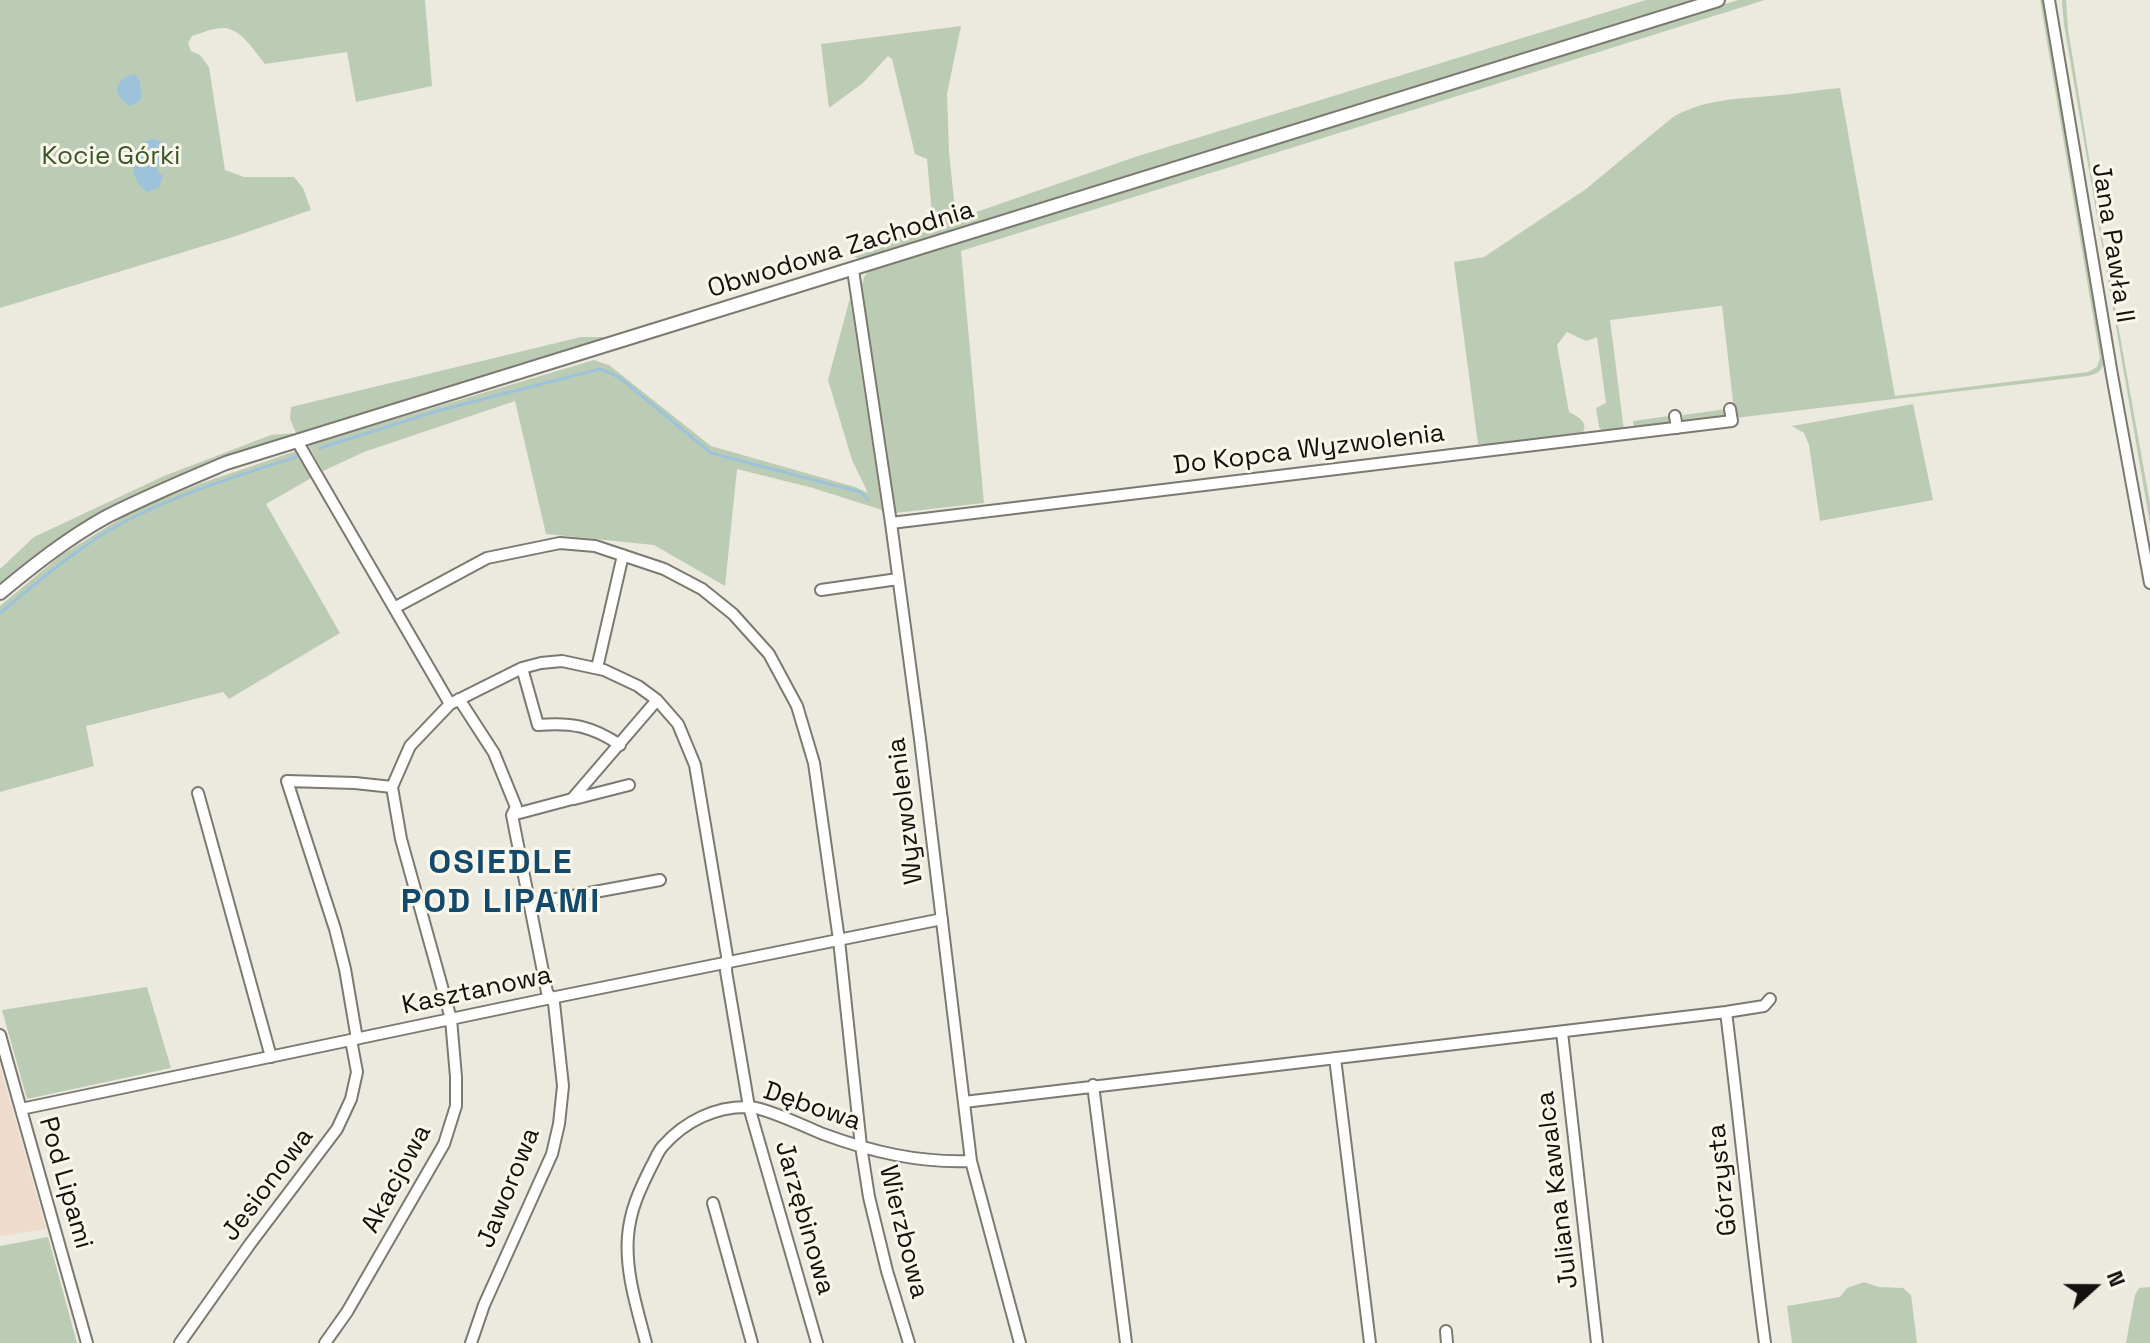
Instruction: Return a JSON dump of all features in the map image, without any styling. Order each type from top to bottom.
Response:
[{"type":"main road","name":"Obwodowa Zachodnia","points":[[0,593],[49,554],[104,519],[226,463],[1718,0]]},
{"type":"street","name":"Jana Pawła II","points":[[2050,1],[2150,583]]},
{"type":"street","name":"Wyzwolenia","points":[[853,270],[891,523],[971,1161],[1020,1343]]},
{"type":"street","name":"Do Kopca Wyzwolenia","points":[[891,523],[1732,421],[1730,409]]},
{"type":"street","points":[[1675,416],[1677,428]]},
{"type":"street","points":[[1628,421],[1630,433]]},
{"type":"street","name":"Jaworowa","points":[[297,441],[394,608],[455,701],[494,753],[516,807],[512,815],[529,904],[547,992],[554,1003],[563,1086],[552,1154],[484,1305],[471,1343]]},
{"type":"street","name":"Wierzbowa","points":[[394,608],[487,558],[560,543],[595,546],[664,569],[702,589],[733,614],[769,654],[797,706],[814,763],[839,940],[869,1197],[909,1343]]},
{"type":"street","points":[[597,668],[623,555]]},
{"type":"street","points":[[821,590],[898,579]]},
{"type":"street","points":[[392,787],[410,746],[455,701],[522,668],[562,661],[604,670],[638,686],[657,700],[572,799]]},
{"type":"street","points":[[522,668],[538,725],[561,723],[582,726],[602,732],[620,745]]},
{"type":"street","name":"Jarzębinowa","points":[[657,700],[678,724],[695,765],[749,1107],[817,1343]]},
{"type":"street","name":"Jesionowa","points":[[180,1343],[337,1129],[351,1099],[357,1072],[345,969],[287,781],[333,781],[392,787]]},
{"type":"street","points":[[512,815],[629,785]]},
{"type":"street","name":"Akacjowa","points":[[325,1343],[444,1144],[456,1106],[451,1019],[401,839],[392,787]]},
{"type":"street","points":[[198,793],[271,1057]]},
{"type":"street","points":[[529,904],[660,880]]},
{"type":"street","name":"Kasztanowa","points":[[21,1109],[942,919]]},
{"type":"street","points":[[964,1102],[1726,1012],[1764,1006],[1770,999]]},
{"type":"street","name":"Górzysta","points":[[1726,1012],[1765,1343]]},
{"type":"street","name":"Juliana Kawalca","points":[[1562,1032],[1597,1343]]},
{"type":"street","name":"Pod Lipami","points":[[0,1035],[87,1343]]},
{"type":"street","points":[[1335,1058],[1370,1343]]},
{"type":"street","points":[[1093,1085],[1126,1343]]},
{"type":"street","name":"Dębowa","points":[[646,1343],[629,1263],[631,1216],[637,1195],[661,1147],[697,1118],[713,1111],[749,1107],[886,1154],[927,1161],[971,1161]]},
{"type":"street","points":[[713,1203],[752,1343]]},
{"type":"street","points":[[336,1329],[340,1343]]},
{"type":"shaded area","points":[[0,1066],[46,1229],[0,1236]]},
{"type":"green space","name":"Kocie Górki","points":[[0,0],[425,0],[432,86],[356,102],[347,52],[265,64],[248,42],[231,30],[217,28],[192,36],[188,43],[191,51],[200,55],[209,67],[225,170],[244,177],[294,177],[303,188],[311,210],[0,308]]},
{"type":"green space","points":[[1646,0],[1701,0],[866,259],[859,259],[854,254],[933,226],[927,159],[915,154],[892,59],[888,56],[863,83],[829,108],[821,44],[961,26],[947,94],[956,219],[1138,156]]},
{"type":"green space","points":[[1738,0],[1765,0],[961,251],[984,503],[895,513],[862,285],[869,270]]},
{"type":"green space","points":[[2040,0],[2044,0],[2103,348],[2101,370],[2088,376],[1735,418],[1720,306],[1610,320],[1624,431],[1603,432],[1599,427],[1596,408],[1606,403],[1597,337],[1586,341],[1567,332],[1557,345],[1569,412],[1584,425],[1580,436],[1478,444],[1454,262],[1484,257],[1586,189],[1673,117],[1709,103],[1733,99],[1840,88],[1895,396],[2088,372],[2097,367],[2100,358]]},
{"type":"green space","points":[[2062,0],[2066,0],[2100,225],[2150,503],[2150,524],[2064,25]]},
{"type":"green space","points":[[850,298],[882,510],[737,469],[725,586],[654,545],[546,534],[515,401],[364,452],[323,471],[308,445],[594,360],[609,365],[711,446],[868,493],[852,460],[828,380]]},
{"type":"green space","points":[[581,337],[611,337],[297,433],[192,470],[79,525],[0,585],[0,569],[34,537],[164,476],[271,435],[296,433],[290,419],[291,407]]},
{"type":"green space","points":[[1913,404],[1933,500],[1820,521],[1809,445],[1804,433],[1792,426]]},
{"type":"green space","points":[[1727,409],[1728,418],[1683,424],[1683,415]]},
{"type":"green space","points":[[1669,416],[1670,425],[1634,430],[1633,421]]},
{"type":"green space","points":[[296,451],[313,477],[266,504],[340,633],[229,699],[223,692],[86,726],[94,766],[0,792],[0,606],[60,556],[131,512],[202,483]]},
{"type":"green space","points":[[147,987],[171,1068],[27,1099],[2,1010]]},
{"type":"green space","points":[[48,1237],[77,1343],[0,1343],[0,1246]]},
{"type":"green space","points":[[1864,1282],[1879,1287],[1903,1288],[1911,1295],[1917,1343],[1792,1343],[1787,1306],[1840,1297],[1847,1288]]},
{"type":"green space","points":[[2150,1287],[2150,1343],[2126,1343],[2135,1295],[2139,1288]]},
{"type":"water","points":[[135,74],[142,97],[130,106],[120,97],[118,87],[122,79]]},
{"type":"water","points":[[152,139],[165,146],[170,160],[166,168],[162,165],[157,167],[163,176],[159,188],[148,192],[136,180],[133,164],[138,148]]},
{"type":"waterway","points":[[320,448],[437,411],[600,369],[619,377],[711,453],[860,492],[868,500]]},
{"type":"waterway","points":[[0,613],[67,559],[121,524],[198,490],[296,457]]},
{"type":"district","name":"OSIEDLE POD LIPAMI","points":[[501,884]]}]
